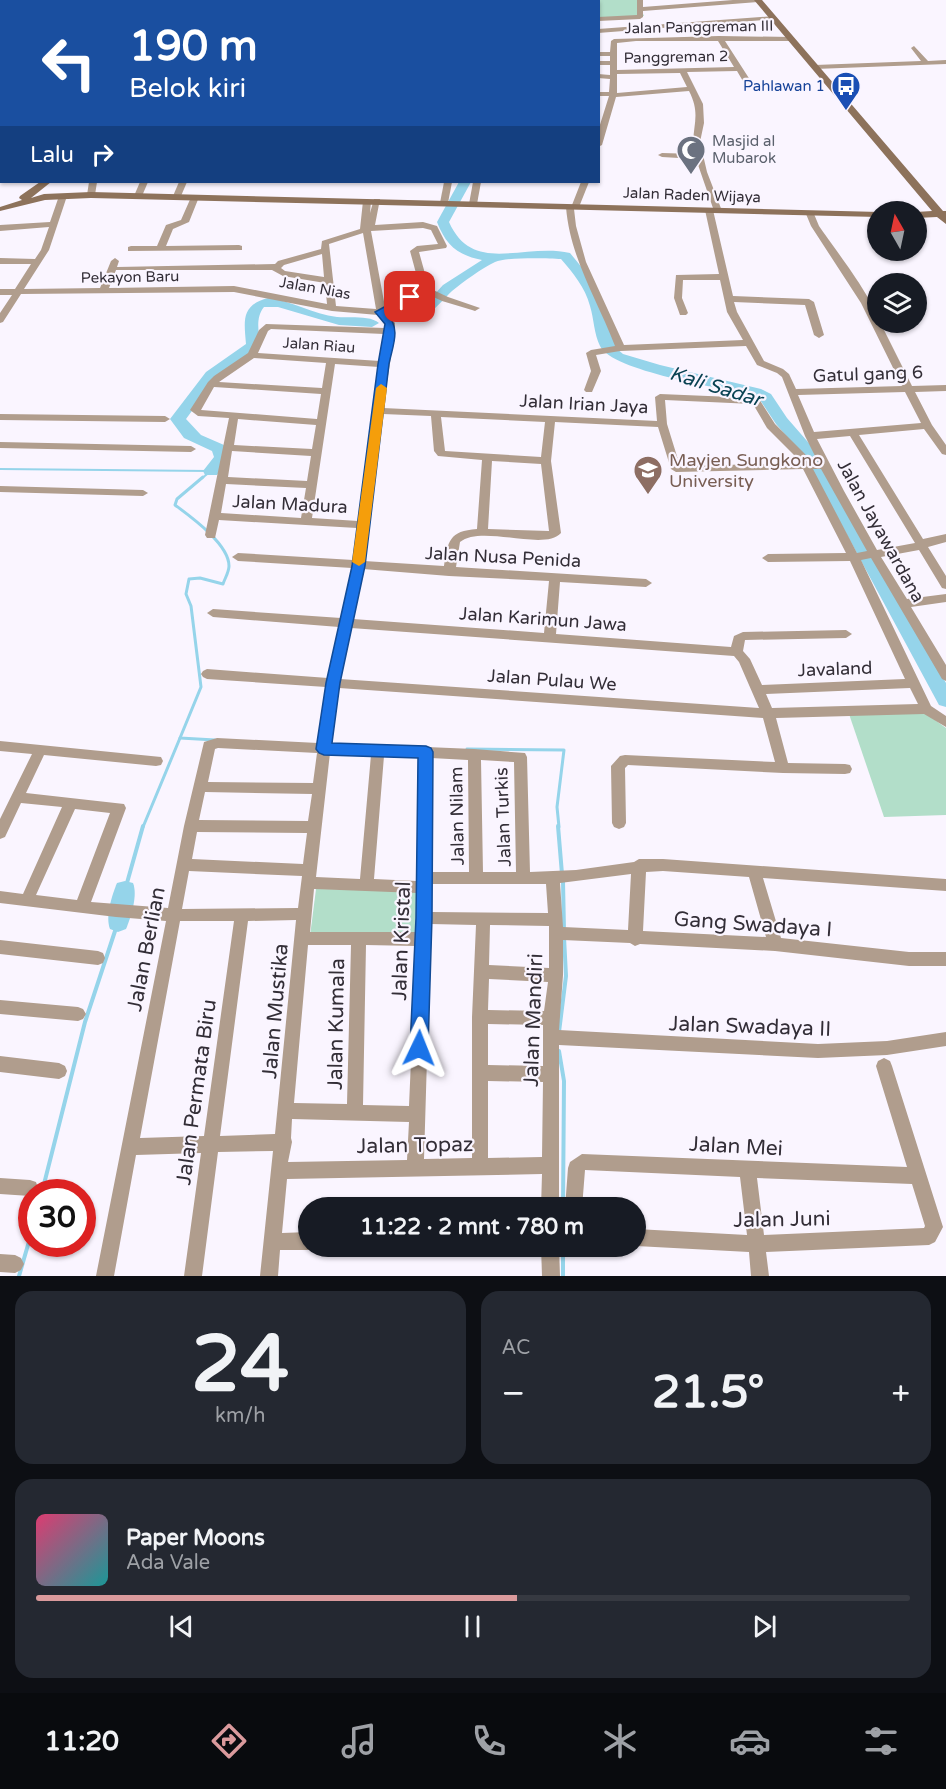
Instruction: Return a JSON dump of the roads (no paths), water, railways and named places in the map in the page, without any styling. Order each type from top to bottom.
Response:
[{"type":"main road","points":[[758,0],[820,67],[945,215]]},
{"type":"main road","points":[[766,0],[791,39],[820,67]]},
{"type":"main road","points":[[2,210],[45,183]]},
{"type":"main road","points":[[63,196],[64,183]]},
{"type":"main road","name":"Jalan Raden Wijaya","points":[[2,210],[44,197],[91,195],[867,214]]},
{"type":"main road","points":[[927,215],[945,215]]},
{"type":"street","points":[[600,19],[639,17],[641,16],[639,10],[642,9],[640,0]]},
{"type":"street","points":[[642,9],[690,3],[758,0]]},
{"type":"street","points":[[600,31],[779,22]]},
{"type":"street","points":[[719,38],[750,86]]},
{"type":"street","name":"Jalan Panggreman III","points":[[613,55],[616,41],[719,38],[791,39]]},
{"type":"street","points":[[914,48],[925,62]]},
{"type":"street","points":[[600,49],[613,55]]},
{"type":"street","points":[[600,54],[613,55]]},
{"type":"street","points":[[600,62],[613,55]]},
{"type":"street","points":[[602,119],[613,95],[613,55]]},
{"type":"street","points":[[820,67],[946,63]]},
{"type":"street","points":[[820,67],[946,63]]},
{"type":"street","name":"Panggreman 2","points":[[600,76],[739,69]]},
{"type":"street","name":"Jalan Jayawardana","points":[[683,72],[699,109],[700,123],[696,142],[713,210],[732,312],[762,365],[784,373],[810,436],[816,465],[864,555],[903,604],[944,670]]},
{"type":"street","points":[[600,94],[692,89]]},
{"type":"street","points":[[662,155],[699,157]]},
{"type":"street","points":[[91,195],[93,183]]},
{"type":"street","points":[[138,196],[144,183]]},
{"type":"street","points":[[177,196],[183,183]]},
{"type":"street","points":[[447,203],[448,183]]},
{"type":"street","points":[[472,204],[477,183]]},
{"type":"street","points":[[584,183],[572,207],[571,233],[576,251],[602,300],[615,349]]},
{"type":"street","points":[[0,320],[16,292],[39,262],[63,196]]},
{"type":"street","points":[[161,248],[170,227],[185,222],[195,197]]},
{"type":"street","name":"Jalan Mustika","points":[[269,1276],[287,1111],[304,914],[324,746],[333,683],[358,566],[384,364],[386,321],[367,230],[372,201]]},
{"type":"street","points":[[810,214],[828,246],[866,303],[907,390],[927,426],[946,452]]},
{"type":"street","points":[[0,228],[54,224]]},
{"type":"street","points":[[332,308],[330,281],[323,245],[326,242],[367,230],[432,227],[443,246],[414,251],[425,289],[445,299],[475,308]]},
{"type":"street","points":[[131,249],[239,248]]},
{"type":"street","points":[[276,267],[280,263],[324,251]]},
{"type":"street","points":[[0,261],[39,262]]},
{"type":"street","points":[[103,291],[117,265],[139,268],[276,267],[283,273],[330,281]]},
{"type":"street","points":[[682,313],[678,298],[679,277],[724,277]]},
{"type":"street","name":"Pekayon Baru","points":[[0,292],[224,288],[244,290]]},
{"type":"street","points":[[322,422],[196,412],[211,384],[228,369],[252,356],[264,330],[275,325],[386,321],[425,289]]},
{"type":"street","name":"Jalan Nias","points":[[244,290],[386,321]]},
{"type":"street","points":[[728,299],[809,302],[819,335]]},
{"type":"street","points":[[589,390],[596,371],[591,353],[615,349],[750,343]]},
{"type":"street","name":"Jalan Riau","points":[[252,356],[384,364]]},
{"type":"street","points":[[306,521],[331,361]]},
{"type":"street","points":[[211,384],[327,391]]},
{"type":"street","name":"Gatul gang 6","points":[[792,392],[946,388]]},
{"type":"street","points":[[662,424],[660,397],[663,396],[754,400],[771,426],[816,465],[864,555],[926,709],[946,722]]},
{"type":"street","name":"Jalan Irian Jaya","points":[[378,413],[662,424],[674,467],[678,470],[816,465]]},
{"type":"street","points":[[211,535],[234,416]]},
{"type":"street","points":[[437,416],[440,453],[546,461]]},
{"type":"street","points":[[0,417],[165,419]]},
{"type":"street","points":[[449,572],[458,537],[466,534],[549,536],[555,533],[546,461],[550,420]]},
{"type":"street","points":[[810,436],[927,426]]},
{"type":"street","points":[[853,433],[946,585]]},
{"type":"street","points":[[0,445],[191,449]]},
{"type":"street","points":[[228,448],[317,453]]},
{"type":"street","points":[[482,533],[487,458]]},
{"type":"street","points":[[221,480],[312,485]]},
{"type":"street","points":[[0,489],[143,493]]},
{"type":"street","name":"Jalan Madura","points":[[214,516],[363,525]]},
{"type":"street","points":[[768,558],[864,555],[946,538]]},
{"type":"street","name":"Jalan Nusa Penida","points":[[238,557],[646,583]]},
{"type":"street","points":[[550,637],[555,577]]},
{"type":"street","points":[[903,604],[946,598]]},
{"type":"street","name":"Jalan Karimun Jawa","points":[[213,613],[737,652]]},
{"type":"street","points":[[783,768],[768,714],[744,659],[737,652],[738,639],[743,636],[846,634]]},
{"type":"street","name":"Jalan Pulau We","points":[[207,674],[768,714],[926,709]]},
{"type":"street","name":"Javaland","points":[[758,690],[914,683]]},
{"type":"street","name":"Jalan Berlian","points":[[105,1276],[190,826],[207,749],[212,744],[324,746]]},
{"type":"street","points":[[0,746],[156,761]]},
{"type":"street","points":[[324,746],[378,751],[474,754]]},
{"type":"street","points":[[0,833],[40,751]]},
{"type":"street","points":[[366,886],[378,751]]},
{"type":"street","name":"Jalan Kristal","points":[[415,1168],[425,882],[426,752]]},
{"type":"street","name":"Jalan Turkis","points":[[474,754],[520,757],[523,877]]},
{"type":"street","name":"Jalan Nilam","points":[[474,754],[476,877]]},
{"type":"street","points":[[619,823],[618,766],[625,760],[845,769]]},
{"type":"street","points":[[200,787],[319,789]]},
{"type":"street","points":[[17,797],[117,807],[119,811],[82,906]]},
{"type":"street","points":[[27,900],[71,802]]},
{"type":"street","points":[[190,826],[315,827]]},
{"type":"street","points":[[184,865],[309,877],[366,886],[476,877],[560,877],[639,865],[946,885]]},
{"type":"street","points":[[635,939],[639,865]]},
{"type":"street","points":[[754,871],[775,944]]},
{"type":"street","name":"Jalan Mandiri","points":[[550,1197],[551,1074],[556,1038],[551,1018],[560,930],[560,877]]},
{"type":"street","points":[[0,897],[116,911],[173,915],[304,914]]},
{"type":"street","name":"Jalan Permata Biru","points":[[193,1276],[242,914]]},
{"type":"street","name":"Gang Swadaya I","points":[[424,918],[483,920],[635,939],[775,944],[909,959],[946,959]]},
{"type":"street","points":[[480,1166],[480,1017],[483,920]]},
{"type":"street","points":[[302,938],[422,939]]},
{"type":"street","name":"Jalan Kumala","points":[[355,1112],[359,938]]},
{"type":"street","points":[[0,947],[98,958]]},
{"type":"street","points":[[482,972],[556,975]]},
{"type":"street","points":[[0,1007],[78,1014]]},
{"type":"street","points":[[480,1017],[551,1018]]},
{"type":"street","name":"Jalan Swadaya II","points":[[556,1038],[818,1051],[888,1048],[946,1039]]},
{"type":"street","points":[[0,1064],[59,1071]]},
{"type":"street","points":[[884,1066],[919,1176]]},
{"type":"street","points":[[480,1073],[551,1074]]},
{"type":"street","points":[[287,1111],[417,1114]]},
{"type":"street","points":[[129,1147],[284,1142]]},
{"type":"street","name":"Jalan Mei","points":[[573,1197],[576,1168],[582,1162],[919,1176]]},
{"type":"street","name":"Jalan Topaz","points":[[280,1171],[550,1165]]},
{"type":"street","points":[[748,1170],[760,1276]]},
{"type":"street","name":"Jalan Juni","points":[[646,1239],[755,1244],[929,1236],[934,1227],[919,1176]]},
{"type":"street","points":[[0,1186],[18,1187]]},
{"type":"street","points":[[273,1242],[298,1241]]},
{"type":"street","points":[[550,1257],[551,1276]]},
{"type":"waterway","name":"Kali Sadar","points":[[465,183],[443,222],[450,237],[459,248],[484,257],[542,254],[565,256],[590,289],[598,308],[605,340],[610,351],[618,357],[756,392],[766,397],[781,421],[813,457],[946,700]]},
{"type":"waterway","points":[[407,318],[428,310],[448,288],[492,259]]},
{"type":"waterway","points":[[211,471],[222,458],[219,448],[190,434],[178,419],[211,375],[253,345],[251,325],[253,312],[259,305],[268,302],[279,303],[333,320],[372,323]]},
{"type":"waterway","points":[[0,469],[209,471]]},
{"type":"waterway","points":[[201,479],[211,471]]},
{"type":"waterway","points":[[180,738],[201,687],[191,606],[186,594],[189,579],[200,578],[223,584],[229,568],[223,549],[216,540],[175,505],[177,499],[203,477]]},
{"type":"waterway","points":[[143,827],[180,738]]},
{"type":"waterway","points":[[180,738],[215,740]]},
{"type":"waterway","points":[[467,749],[564,750],[557,807],[559,827]]},
{"type":"waterway","points":[[125,890],[143,826]]},
{"type":"waterway","points":[[558,826],[562,874]]},
{"type":"waterway","points":[[563,881],[564,931]]},
{"type":"waterway","points":[[118,922],[125,890]]},
{"type":"waterway","points":[[45,1179],[85,1022],[118,922]]},
{"type":"waterway","points":[[559,1032],[566,976],[564,937]]},
{"type":"waterway","points":[[559,1051],[564,1081],[563,1197]]},
{"type":"waterway","points":[[19,1276],[24,1257]]},
{"type":"waterway","points":[[563,1257],[563,1276]]},
{"type":"place","name":"Pahlawan 1","points":[[846,112]]},
{"type":"place","name":"Masjid al Mubarok","points":[[691,176]]},
{"type":"place","name":"Mayjen Sungkono University","points":[[648,496]]}]
